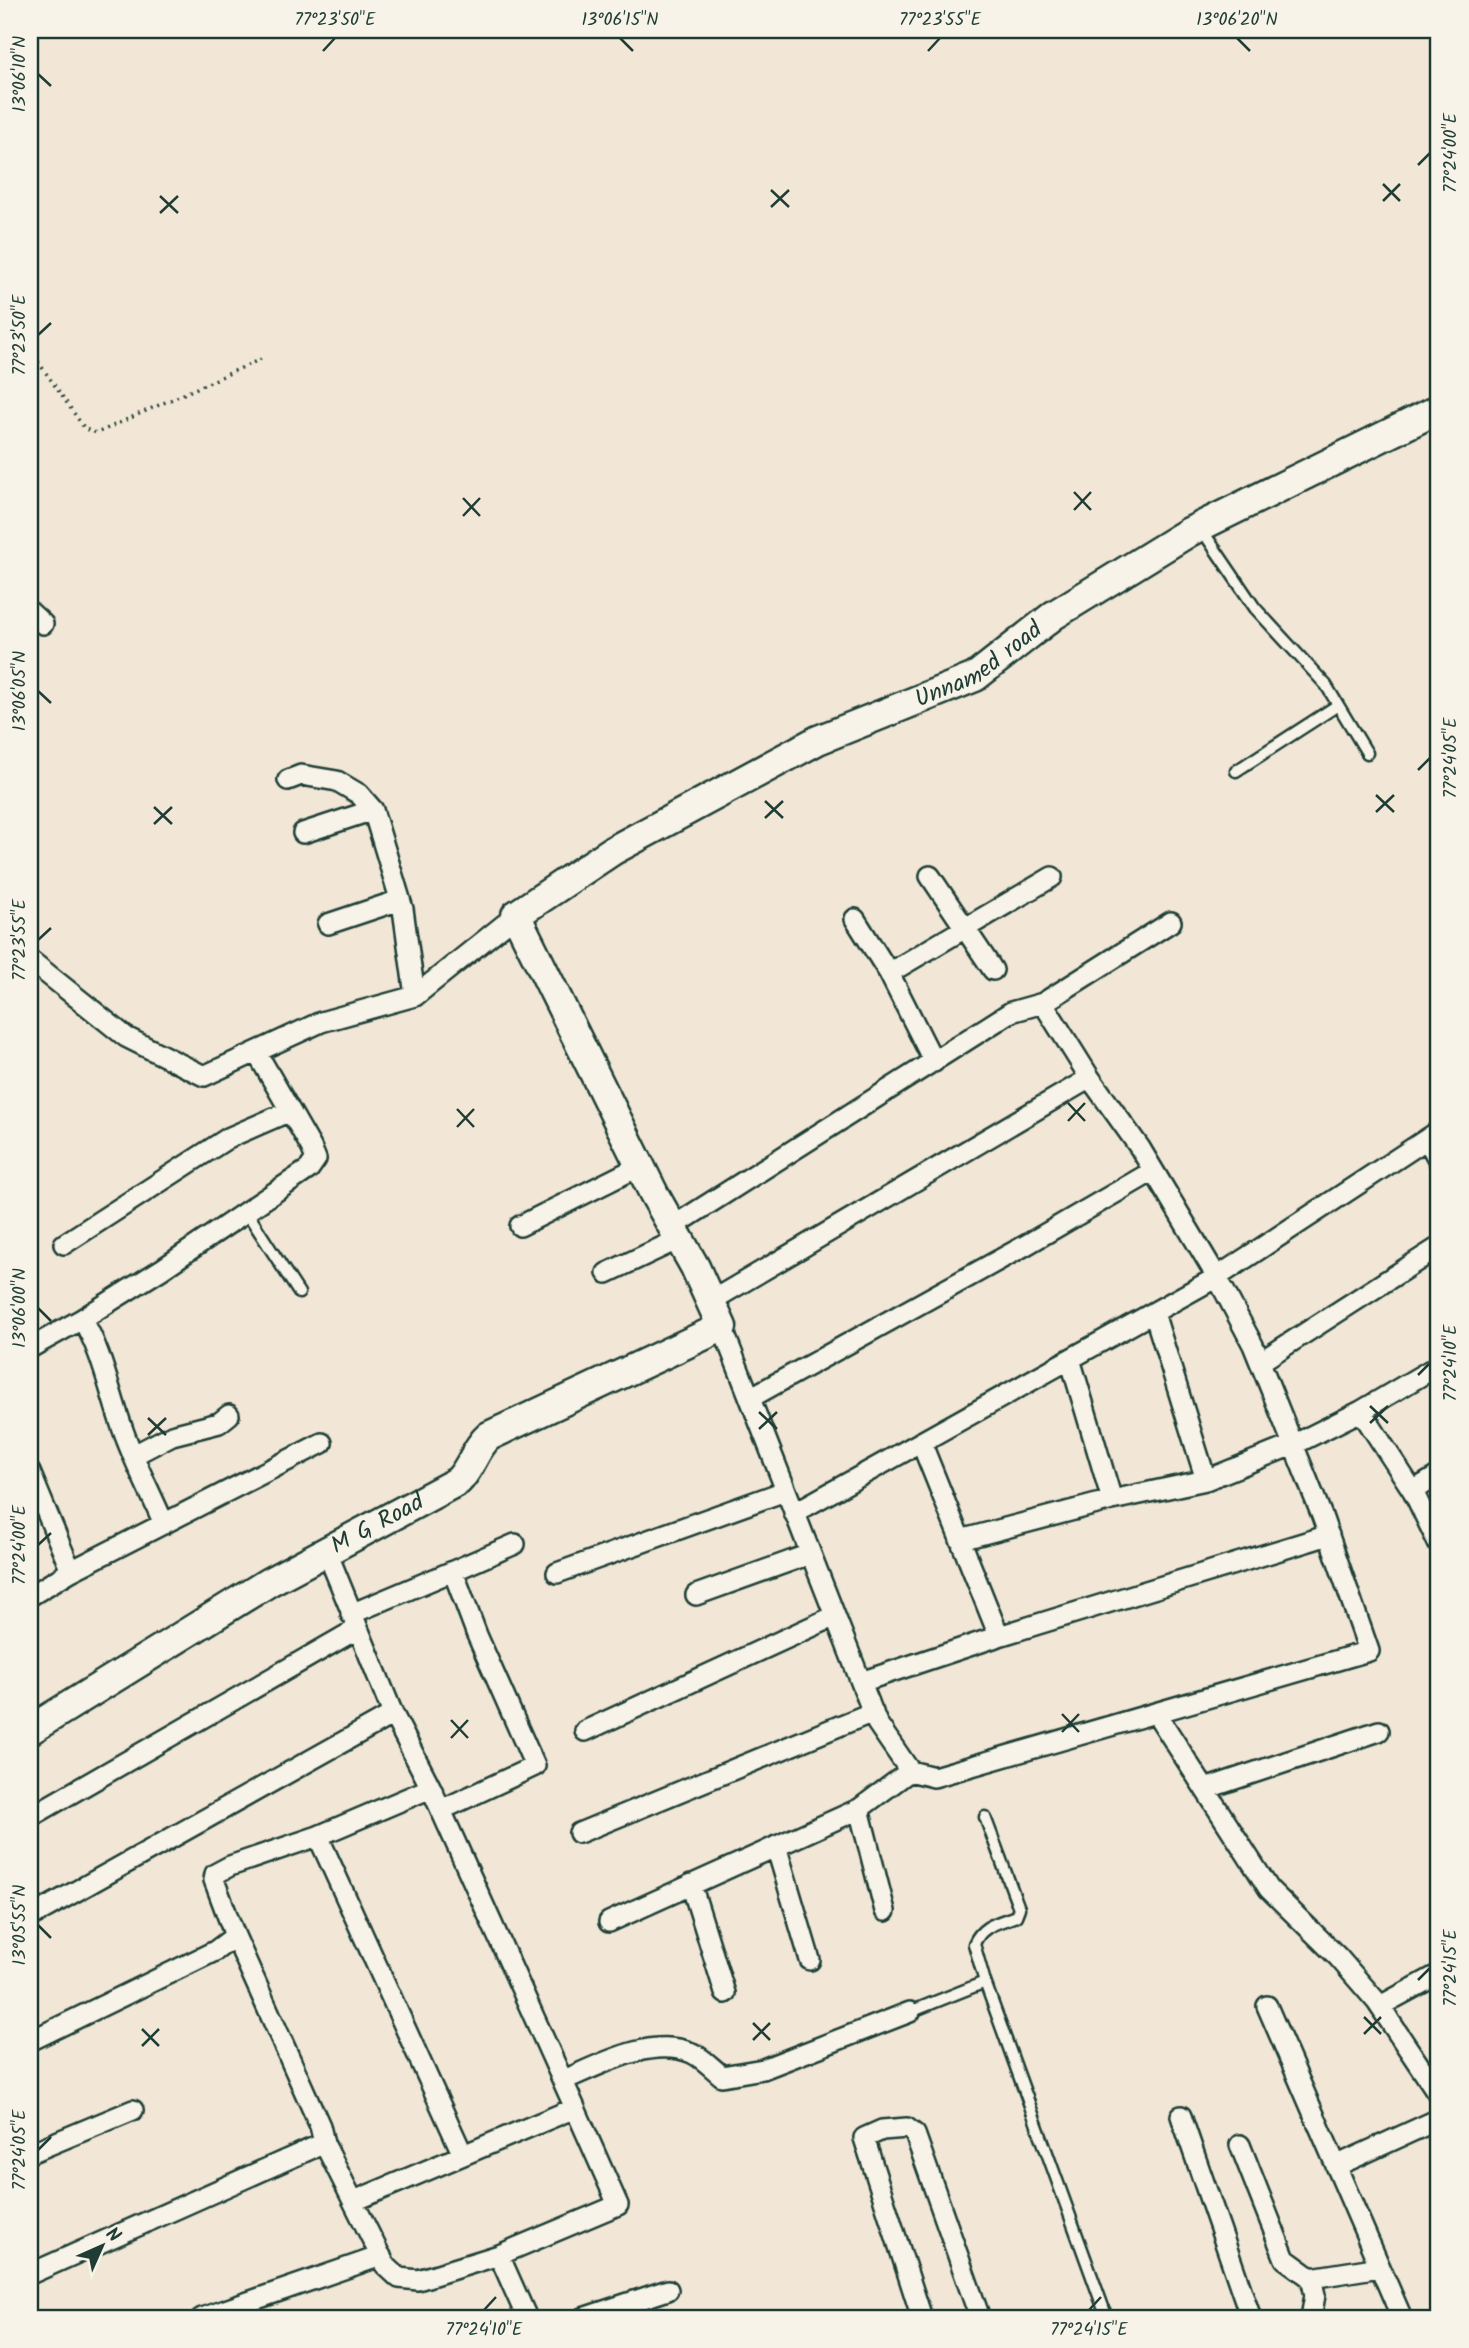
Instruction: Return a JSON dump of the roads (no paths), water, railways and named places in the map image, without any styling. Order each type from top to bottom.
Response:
[{"type":"street","name":"Unnamed road","points":[[516,915],[612,851],[818,740],[975,677],[1054,615],[1200,526],[1439,410]]},
{"type":"street","points":[[288,780],[301,775],[337,781],[359,794],[373,810],[400,900],[415,996]]},
{"type":"street","points":[[303,833],[373,810]]},
{"type":"street","points":[[930,876],[993,970]]},
{"type":"street","points":[[889,973],[1052,877]]},
{"type":"street","points":[[328,924],[400,900]]},
{"type":"street","points":[[30,960],[125,1037],[204,1076],[321,1022],[415,996],[516,915],[640,1166],[711,1301],[877,1723],[911,1771],[934,1777],[1369,1651],[1295,1444],[1260,1362],[1217,1277],[1153,1171],[1043,1003]]},
{"type":"street","points":[[855,919],[889,973],[934,1062]]},
{"type":"street","points":[[607,1273],[676,1233],[1011,1012],[1043,1003],[1171,922]]},
{"type":"street","points":[[30,1348],[162,1269],[303,1174],[316,1160],[257,1052]]},
{"type":"street","points":[[711,1301],[1090,1078]]},
{"type":"street","points":[[64,1244],[228,1138],[290,1111]]},
{"type":"street","points":[[794,1513],[1217,1277],[1433,1135],[1439,1161]]},
{"type":"street","points":[[520,1226],[640,1166]]},
{"type":"street","points":[[750,1398],[1026,1245],[1153,1171]]},
{"type":"street","points":[[1260,1362],[1439,1247]]},
{"type":"street","points":[[1153,1313],[1206,1480]]},
{"type":"street","points":[[82,1319],[95,1340],[109,1390],[164,1524]]},
{"type":"street","name":"M G Road","points":[[30,1730],[269,1583],[458,1480],[467,1472],[480,1444],[489,1436],[722,1326]]},
{"type":"street","points":[[1070,1359],[1112,1500]]},
{"type":"street","points":[[960,1540],[1112,1500],[1206,1480],[1295,1444],[1362,1410],[1439,1365]]},
{"type":"street","points":[[1362,1410],[1413,1492],[1439,1545]]},
{"type":"street","points":[[134,1455],[172,1435],[219,1423],[229,1415]]},
{"type":"street","points":[[921,1442],[999,1636]]},
{"type":"street","points":[[30,1596],[71,1571],[322,1443]]},
{"type":"street","points":[[30,1472],[71,1571]]},
{"type":"street","points":[[1413,1492],[1439,1475]]},
{"type":"street","points":[[557,1573],[786,1491]]},
{"type":"street","points":[[861,1682],[999,1636],[1329,1535]]},
{"type":"street","points":[[30,1817],[354,1622],[453,1571],[515,1544]]},
{"type":"street","points":[[327,1552],[393,1714],[431,1788],[618,2205],[499,2255],[418,2280],[399,2278],[385,2265],[324,2143],[320,2126],[235,1936],[216,1889],[215,1874],[230,1866],[318,1836],[431,1788]]},
{"type":"street","points":[[696,1594],[810,1554]]},
{"type":"street","points":[[441,1810],[535,1766],[477,1635],[453,1571]]},
{"type":"street","points":[[585,1731],[835,1616]]},
{"type":"street","points":[[579,1833],[873,1712]]},
{"type":"street","points":[[1156,1713],[1269,1889],[1338,1957],[1380,2006],[1439,2095]]},
{"type":"street","points":[[30,1917],[393,1714]]},
{"type":"street","points":[[1205,1789],[1378,1731]]},
{"type":"street","points":[[609,1922],[859,1809],[911,1771]]},
{"type":"street","points":[[859,1809],[885,1911]]},
{"type":"street","points":[[318,1836],[463,2155]]},
{"type":"street","points":[[776,1846],[810,1960]]},
{"type":"street","points":[[691,1884],[725,1993]]},
{"type":"street","points":[[30,2041],[215,1951],[235,1936]]},
{"type":"street","points":[[1380,2006],[1439,1974]]},
{"type":"street","points":[[1267,2006],[1402,2318]]},
{"type":"street","points":[[564,2080],[626,2053],[673,2047],[695,2054],[722,2076],[763,2069],[910,2012]]},
{"type":"street","points":[[354,2201],[575,2108]]},
{"type":"street","points":[[30,2153],[133,2110]]},
{"type":"street","points":[[1181,2116],[1251,2318]]},
{"type":"street","points":[[1336,2166],[1439,2119]]},
{"type":"street","points":[[922,2318],[864,2138],[882,2130],[907,2128],[915,2134],[980,2318]]},
{"type":"street","points":[[30,2274],[324,2143]]},
{"type":"street","points":[[1240,2145],[1286,2259],[1311,2278],[1315,2295],[1311,2318]]},
{"type":"street","points":[[499,2255],[527,2318]]},
{"type":"street","points":[[202,2318],[381,2256]]},
{"type":"street","points":[[1311,2278],[1380,2267]]},
{"type":"street","points":[[583,2318],[668,2290]]},
{"type":"lane","points":[[1200,526],[1255,608],[1326,685],[1367,753]]},
{"type":"lane","points":[[1236,771],[1338,705]]},
{"type":"lane","points":[[246,1211],[299,1293]]},
{"type":"lane","points":[[985,1817],[1019,1908],[1016,1916],[991,1925],[979,1933],[974,1944],[985,1982],[1107,2318]]},
{"type":"lane","points":[[910,2012],[985,1982]]}]
